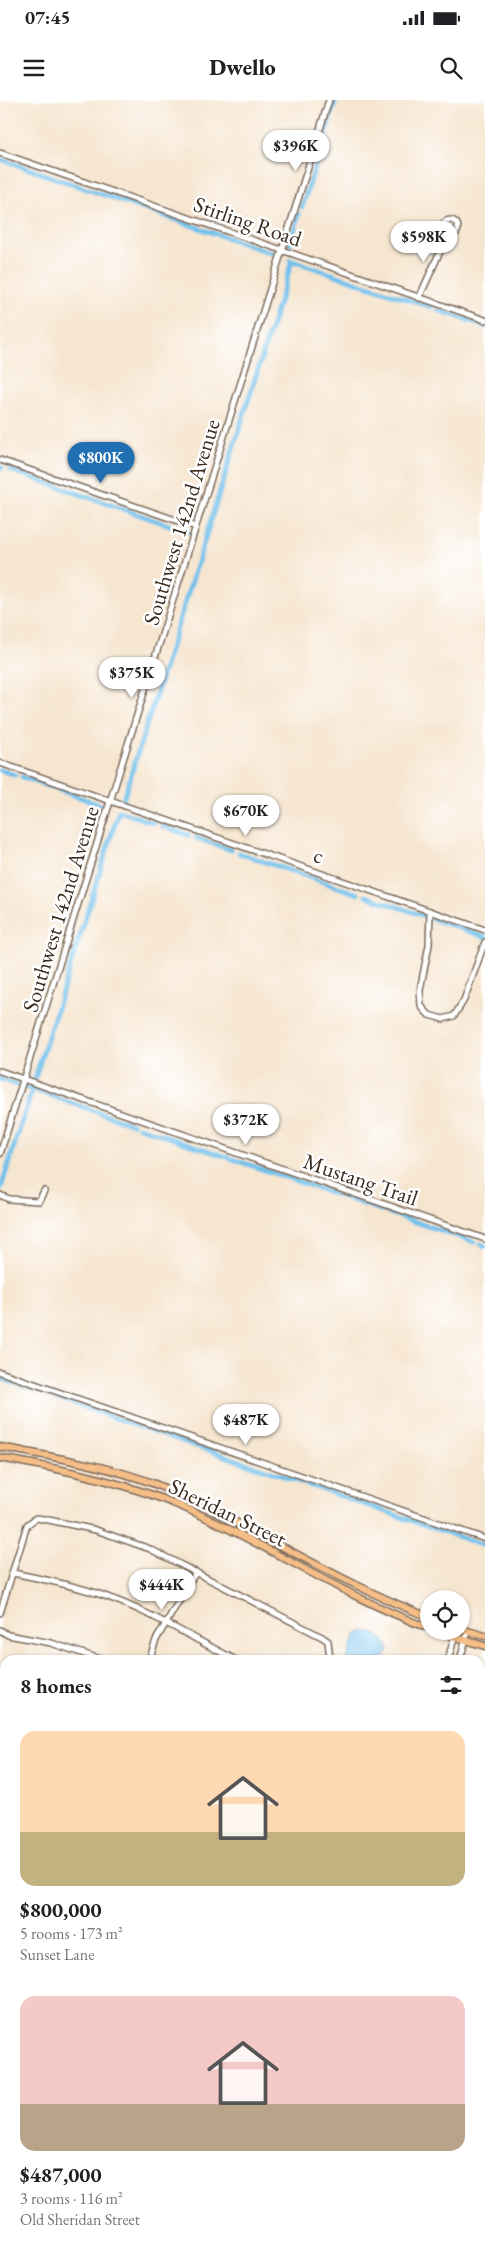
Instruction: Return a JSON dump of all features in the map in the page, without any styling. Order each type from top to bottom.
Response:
[{"type":"main road","name":"Sheridan Street","points":[[0,1447],[102,1468],[155,1484],[200,1504],[375,1594],[420,1613]]},
{"type":"main road","name":"Sheridan Street","points":[[0,1458],[97,1477],[150,1493],[195,1512],[371,1603],[420,1624]]},
{"type":"main road","points":[[470,1632],[485,1636]]},
{"type":"main road","points":[[465,1640],[485,1646]]},
{"type":"street","name":"Southwest 142nd Avenue","points":[[0,1154],[329,100]]},
{"type":"street","name":"Stirling Road","points":[[0,152],[485,320]]},
{"type":"street","points":[[419,298],[447,236]]},
{"type":"street","points":[[0,460],[196,528]]},
{"type":"street","name":"c","points":[[0,763],[485,930]]},
{"type":"street","points":[[430,912],[429,945],[420,990],[421,1006],[429,1014],[443,1019],[454,1016],[464,1000],[485,942]]},
{"type":"street","name":"Mustang Trail","points":[[0,1071],[485,1239]]},
{"type":"street","points":[[0,1196],[9,1199],[39,1201],[44,1191]]},
{"type":"street","points":[[0,1372],[485,1539]]},
{"type":"street","points":[[0,1614],[30,1521],[36,1518],[96,1530],[150,1549],[328,1641],[329,1655]]},
{"type":"street","points":[[151,1655],[156,1640],[196,1572]]},
{"type":"street","points":[[13,1573],[60,1583],[103,1596],[166,1624],[226,1655]]},
{"type":"street","points":[[0,1630],[8,1635],[51,1643],[88,1655]]},
{"type":"street","points":[[450,1655],[454,1640]]},
{"type":"street","points":[[461,1655],[465,1640]]},
{"type":"water","points":[[362,1631],[375,1634],[385,1642],[389,1650],[386,1655],[348,1655],[356,1635]]},
{"type":"waterway","points":[[302,207],[336,100]]},
{"type":"waterway","points":[[0,159],[274,254]]},
{"type":"waterway","points":[[290,244],[299,214]]},
{"type":"waterway","points":[[290,260],[431,307]]},
{"type":"waterway","points":[[123,800],[292,261]]},
{"type":"waterway","points":[[438,310],[485,326]]},
{"type":"waterway","points":[[10,470],[189,532]]},
{"type":"waterway","points":[[0,770],[15,775]]},
{"type":"waterway","points":[[22,777],[101,805]]},
{"type":"waterway","points":[[35,1078],[119,811],[154,823]]},
{"type":"waterway","points":[[162,826],[188,835]]},
{"type":"waterway","points":[[196,838],[231,850]]},
{"type":"waterway","points":[[239,853],[358,894]]},
{"type":"waterway","points":[[366,896],[485,937]]},
{"type":"waterway","points":[[0,1079],[18,1085]]},
{"type":"waterway","points":[[25,1087],[132,1124]]},
{"type":"waterway","points":[[0,1191],[33,1087]]},
{"type":"waterway","points":[[139,1127],[474,1242]]},
{"type":"waterway","points":[[481,1244],[485,1246]]},
{"type":"waterway","points":[[0,1378],[485,1546]]}]
